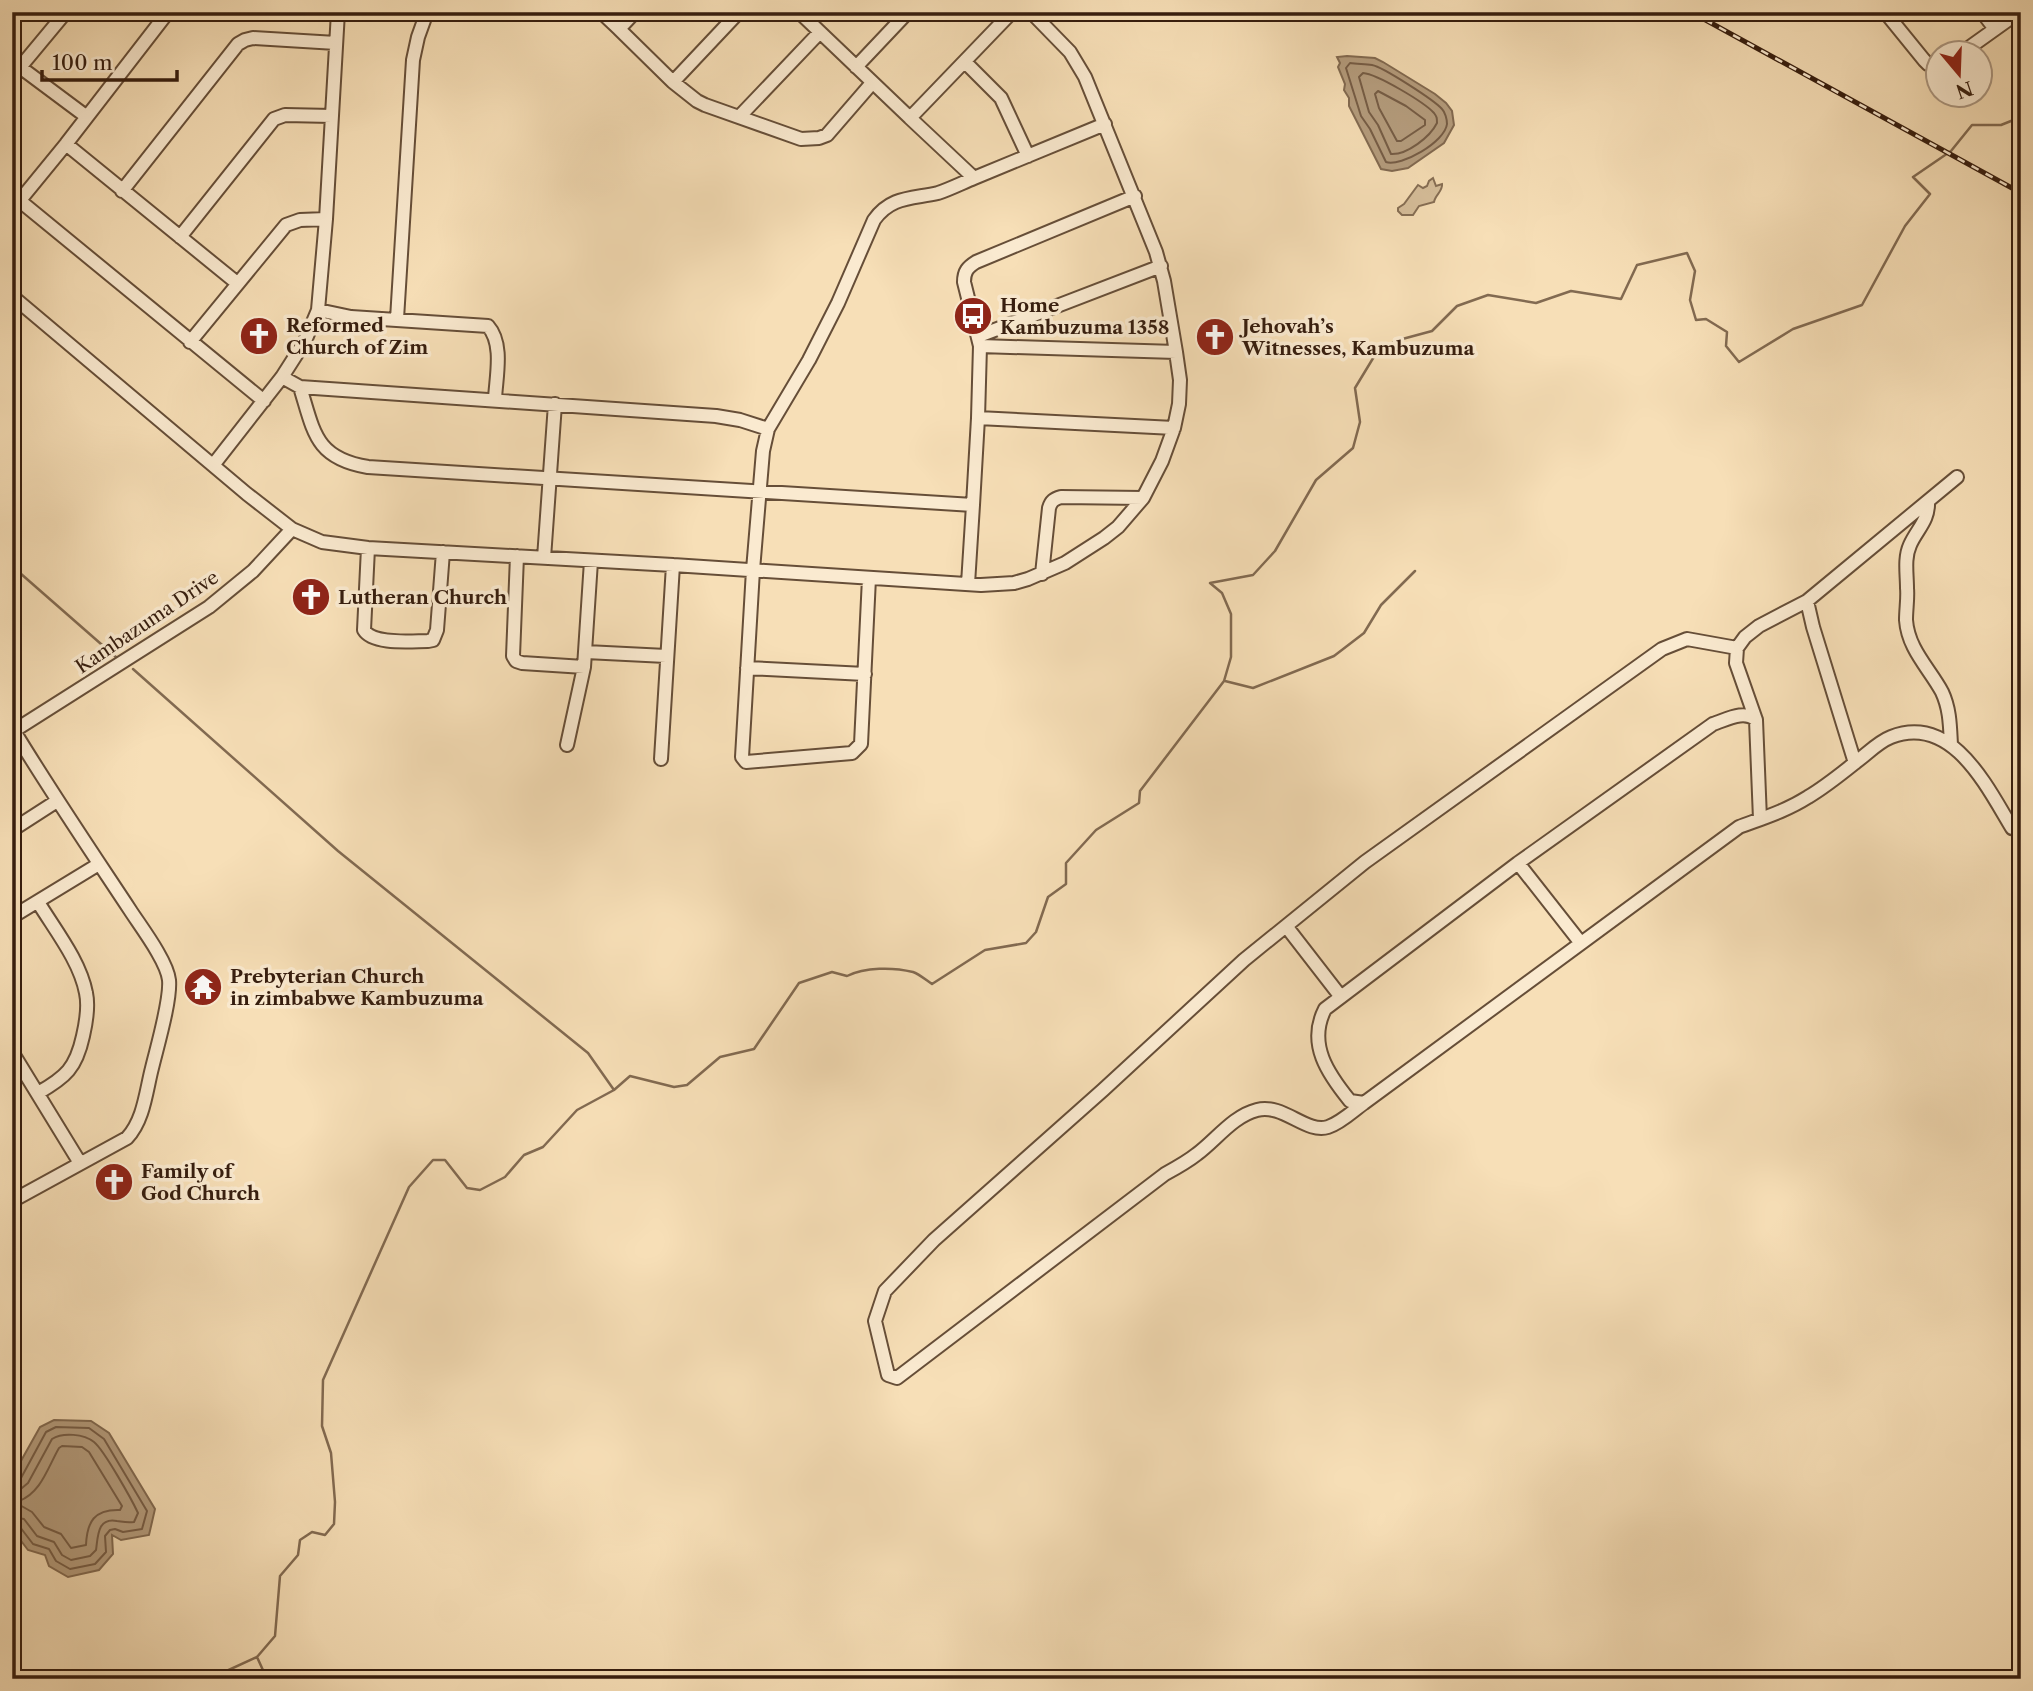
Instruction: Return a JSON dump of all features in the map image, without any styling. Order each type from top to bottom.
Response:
[{"type":"street","points":[[66,12],[16,72],[87,117]]},
{"type":"street","points":[[214,464],[282,377],[305,341],[318,310],[338,12]]},
{"type":"street","points":[[397,319],[414,60],[426,12]]},
{"type":"street","points":[[601,12],[673,82],[705,105],[801,139],[819,138],[832,130],[872,83]]},
{"type":"street","points":[[619,29],[635,12]]},
{"type":"street","points":[[673,82],[739,12]]},
{"type":"street","points":[[799,12],[974,178]]},
{"type":"street","points":[[856,67],[908,12]]},
{"type":"street","points":[[910,118],[1012,12]]},
{"type":"street","points":[[12,296],[247,494],[292,528],[322,542],[368,548],[968,584],[1014,583],[1042,574],[1075,557],[1118,527],[1143,498],[1163,461],[1174,428],[1180,391],[1161,265],[1135,196],[1078,63],[1031,12]]},
{"type":"street","points":[[1885,12],[1924,60]]},
{"type":"street","points":[[1982,12],[1995,29]]},
{"type":"street","points":[[1982,38],[2019,12]]},
{"type":"street","points":[[165,13],[87,117],[16,205],[264,401]]},
{"type":"street","points":[[739,117],[820,32]]},
{"type":"street","points":[[122,191],[239,44],[253,38],[337,43]]},
{"type":"street","points":[[965,62],[1001,98],[1028,156]]},
{"type":"street","points":[[180,237],[274,119],[285,116],[332,116]]},
{"type":"street","points":[[869,578],[861,744],[852,753],[746,762],[742,757],[753,570],[763,451],[768,429],[827,326],[874,220],[894,202],[941,192],[1105,124]]},
{"type":"street","points":[[66,144],[237,283]]},
{"type":"street","points":[[968,584],[980,341],[964,274],[968,267],[976,262],[1135,196]]},
{"type":"street","points":[[190,342],[286,225],[300,220],[326,219]]},
{"type":"street","points":[[980,341],[1161,265]]},
{"type":"street","points":[[318,310],[343,316],[488,326],[496,338],[497,346],[495,399]]},
{"type":"street","points":[[980,341],[1176,352]]},
{"type":"street","points":[[282,377],[300,387],[716,415],[768,429]]},
{"type":"street","points":[[300,387],[323,447],[344,461],[368,467],[973,505]]},
{"type":"street","points":[[544,558],[555,404]]},
{"type":"street","points":[[978,418],[1174,428]]},
{"type":"street","points":[[1760,819],[1756,720],[1736,663],[1737,648],[1745,637],[1759,626],[1807,601],[1957,477]]},
{"type":"street","points":[[1042,574],[1049,509],[1055,498],[1143,498]]},
{"type":"street","points":[[1928,501],[1922,526],[1909,546],[1905,572],[1906,622],[1917,654],[1941,690],[1947,705],[1951,744]]},
{"type":"street","name":"Kambazuma Drive","points":[[13,732],[209,607],[253,571],[292,528]]},
{"type":"street","points":[[368,548],[365,630],[368,636],[379,640],[433,640],[437,630],[443,552]]},
{"type":"street","points":[[517,556],[513,656],[516,661],[584,667]]},
{"type":"street","points":[[568,745],[586,652],[591,561]]},
{"type":"street","points":[[661,759],[673,565]]},
{"type":"street","points":[[1807,601],[1855,763]]},
{"type":"street","points":[[1737,648],[1688,639],[1662,649],[1365,862],[1244,960],[934,1240],[885,1292],[875,1321],[888,1375],[897,1378],[1165,1174],[1195,1156],[1238,1119],[1267,1108],[1312,1126],[1328,1127],[1739,827],[1784,811],[1810,797],[1890,737],[1908,733],[1932,735],[1951,744],[1973,765],[2012,828],[2021,825]]},
{"type":"street","points":[[586,652],[666,656]]},
{"type":"street","points":[[747,668],[865,674]]},
{"type":"street","points":[[1364,1102],[1350,1101],[1323,1062],[1318,1023],[1325,1009],[1518,863],[1713,724],[1744,715],[1756,720]]},
{"type":"street","points":[[12,1200],[127,1138],[134,1130],[145,1096],[169,990],[168,975],[163,964],[13,732]]},
{"type":"street","points":[[12,830],[57,801]]},
{"type":"street","points":[[12,917],[99,863]]},
{"type":"street","points":[[1518,863],[1580,942]]},
{"type":"street","points":[[38,902],[80,974],[87,995],[87,1020],[74,1065],[65,1076],[38,1093]]},
{"type":"street","points":[[1286,926],[1341,997]]},
{"type":"street","points":[[12,1052],[80,1163]]},
{"type":"shaded area","points":[[1433,178],[1436,186],[1442,184],[1434,202],[1419,206],[1413,215],[1402,215],[1398,208],[1418,185],[1423,188]]},
{"type":"water","points":[[1337,57],[1375,58],[1446,103],[1452,111],[1454,125],[1444,143],[1408,168],[1392,171],[1381,169],[1349,106],[1349,98],[1344,90],[1345,84]]},
{"type":"water","points":[[54,1420],[91,1421],[109,1433],[155,1509],[149,1535],[121,1540],[112,1535],[113,1554],[99,1570],[68,1577],[49,1566],[45,1555],[28,1550],[12,1529],[12,1485],[17,1468],[40,1427]]},
{"type":"waterway","points":[[209,1679],[257,1657],[275,1636],[280,1576],[298,1555],[300,1540],[312,1532],[325,1535],[334,1524],[331,1453],[322,1426],[323,1380],[409,1187],[433,1160],[445,1160],[467,1188],[480,1190],[505,1177],[524,1155],[543,1147],[577,1110],[614,1090],[630,1076],[674,1087],[687,1085],[720,1057],[754,1049],[799,983],[832,972],[847,976],[871,969],[897,969],[913,972],[932,984],[985,950],[1026,943],[1036,932],[1048,897],[1066,884],[1066,863],[1096,830],[1139,803],[1140,791],[1224,681],[1231,657],[1231,614],[1222,593],[1210,583],[1253,575],[1275,551],[1316,480],[1353,448],[1360,422],[1355,388],[1375,355],[1395,341],[1432,331],[1457,306],[1488,295],[1536,303],[1571,291],[1621,299],[1637,265],[1687,253],[1695,271],[1690,300],[1696,320],[1706,319],[1727,332],[1726,346],[1739,362],[1793,329],[1862,305],[1905,226],[1930,194],[1913,177],[1951,151],[1972,125],[2001,125],[2021,117]]},
{"type":"waterway","points":[[12,566],[117,658]]},
{"type":"waterway","points":[[1225,681],[1253,688],[1334,656],[1364,633],[1381,605],[1415,571]]},
{"type":"waterway","points":[[133,669],[338,851],[588,1053],[614,1090]]},
{"type":"waterway","points":[[257,1657],[267,1679]]},
{"type":"railway","points":[[1691,12],[2021,193]]},
{"type":"place","name":"Home Kambuzuma 1358","points":[[973,316]]},
{"type":"place","name":"Reformed Church of Zim","points":[[259,336]]},
{"type":"place","name":"Jehovah’s Witnesses, Kambuzuma","points":[[1215,337]]},
{"type":"place","name":"Lutheran Church","points":[[311,597]]},
{"type":"place","name":"Prebyterian Church in zimbabwe Kambuzuma","points":[[203,987]]},
{"type":"place","name":"Family of God Church","points":[[114,1182]]}]
